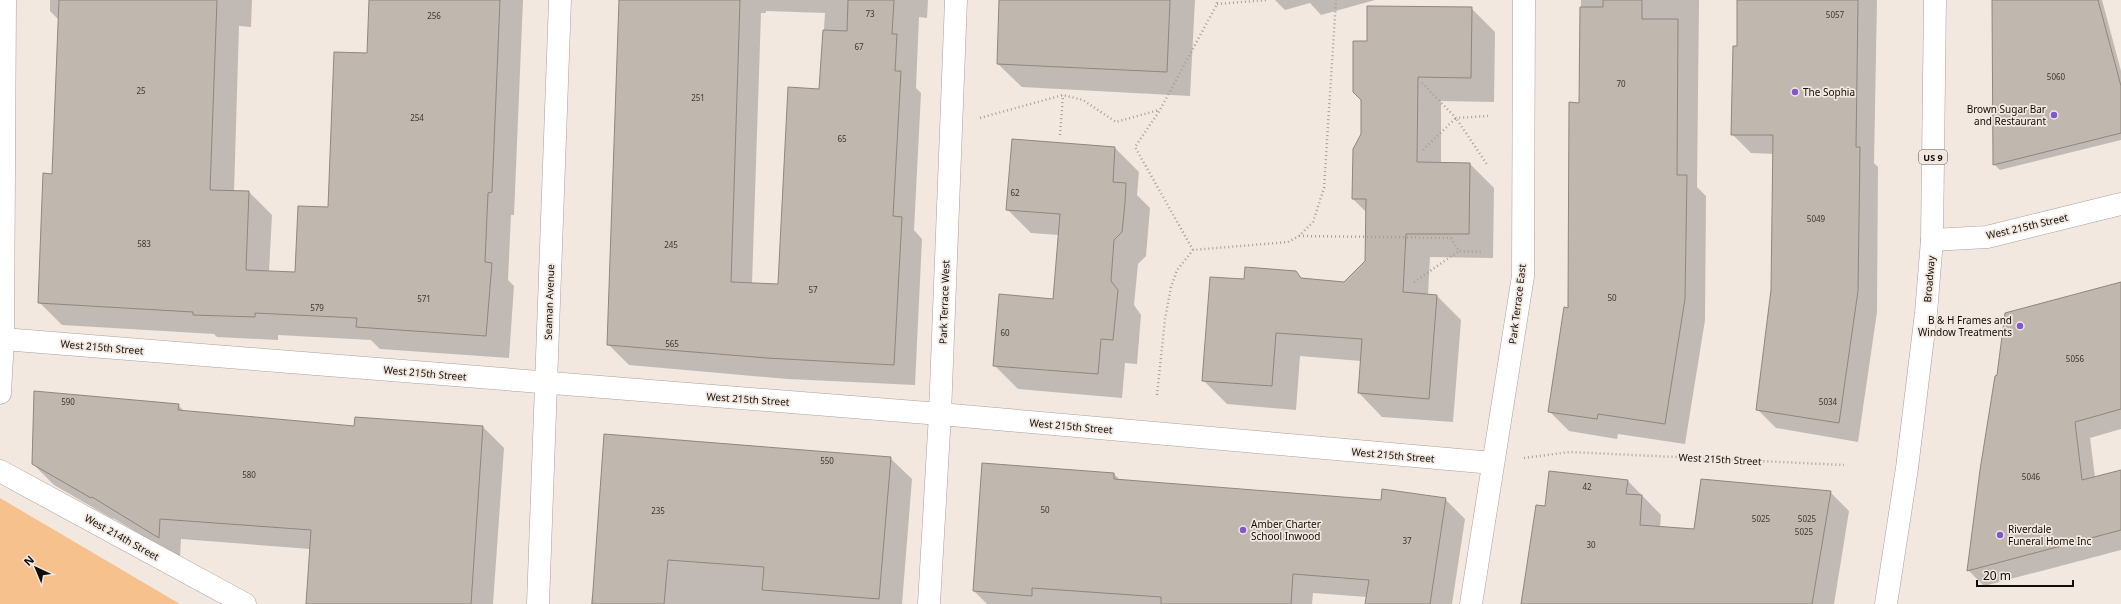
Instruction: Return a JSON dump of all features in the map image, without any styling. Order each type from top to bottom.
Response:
[{"type":"street","points":[[0,393],[3,339],[5,0]]},
{"type":"street","name":"Seaman Avenue","points":[[538,604],[560,0]]},
{"type":"street","name":"Park Terrace West","points":[[929,604],[940,414],[956,0]]},
{"type":"street","name":"Park Terrace East","points":[[1471,604],[1523,276],[1524,0]]},
{"type":"street","name":"Broadway","points":[[1886,604],[1914,416],[1925,324],[1932,240],[1935,0]]},
{"type":"street","name":"West 215th Street","points":[[1932,240],[1987,237],[2121,204]]},
{"type":"street","name":"West 215th Street","points":[[3,339],[940,414],[1493,463]]},
{"type":"street","name":"West 214th Street","points":[[0,471],[245,604]]},
{"type":"path","points":[[1193,250],[1135,147],[1160,110],[1217,4],[1216,0]]},
{"type":"path","points":[[1217,4],[1268,0]]},
{"type":"path","points":[[1157,395],[1165,319],[1171,288],[1177,270],[1193,250],[1288,242],[1299,236],[1313,222],[1324,188],[1336,0]]},
{"type":"path","points":[[1422,83],[1456,118],[1488,166]]},
{"type":"path","points":[[975,119],[1064,95],[1083,100],[1116,122],[1160,110]]},
{"type":"path","points":[[1060,135],[1064,95]]},
{"type":"path","points":[[1423,150],[1456,118],[1488,116]]},
{"type":"path","points":[[1299,236],[1451,238],[1459,251]]},
{"type":"path","points":[[1414,282],[1459,251],[1483,252]]},
{"type":"path","name":"West 215th Street","points":[[1524,458],[1570,452],[1844,465]]},
{"type":"shaded area","points":[[0,498],[180,604],[0,604]]},
{"type":"building","points":[[59,0],[217,0],[210,190],[249,191],[246,270],[295,272],[298,206],[328,207],[334,52],[367,53],[369,0],[500,0],[492,192],[488,193],[485,262],[492,263],[486,336],[356,327],[357,318],[255,313],[255,317],[193,315],[193,312],[38,303],[43,173],[52,174]]},
{"type":"building","points":[[619,0],[740,0],[731,282],[778,284],[788,87],[819,89],[823,30],[847,31],[848,0],[894,0],[892,34],[897,34],[895,71],[901,71],[893,216],[902,217],[894,365],[767,358],[607,345]]},
{"type":"building","points":[[999,0],[1170,0],[1167,72],[997,64]]},
{"type":"building","points":[[1603,0],[1642,0],[1642,19],[1678,19],[1677,175],[1687,175],[1685,299],[1665,424],[1598,414],[1597,419],[1548,412],[1564,307],[1568,308],[1569,102],[1579,103],[1580,7],[1603,7]]},
{"type":"building","points":[[1737,0],[1858,0],[1856,147],[1860,147],[1858,291],[1839,423],[1756,410],[1771,290],[1773,135],[1731,135],[1733,46],[1737,46]]},
{"type":"building","points":[[1992,0],[2098,0],[2121,86],[2121,133],[1993,165]]},
{"type":"building","points":[[1367,6],[1472,7],[1471,78],[1418,77],[1417,162],[1470,163],[1469,234],[1406,234],[1403,292],[1437,295],[1429,399],[1358,393],[1362,339],[1276,333],[1272,386],[1202,381],[1210,277],[1244,279],[1245,267],[1296,271],[1301,278],[1344,282],[1365,261],[1366,199],[1352,199],[1353,149],[1361,134],[1361,100],[1353,92],[1353,41],[1367,41]]},
{"type":"building","points":[[1012,139],[1115,147],[1113,182],[1126,183],[1125,203],[1122,232],[1114,240],[1111,281],[1118,290],[1113,340],[1101,339],[1098,374],[993,366],[999,294],[1053,299],[1060,214],[1006,210]]},
{"type":"building","points":[[2121,282],[2121,409],[2075,422],[2082,480],[2121,470],[2121,530],[1967,571],[1980,470],[1995,376],[1997,375],[2005,313]]},
{"type":"building","points":[[34,391],[179,404],[178,410],[354,426],[355,417],[483,426],[471,604],[306,604],[311,530],[160,519],[159,538],[92,497],[91,498],[32,464]]},
{"type":"building","points":[[604,434],[891,457],[879,599],[762,590],[764,567],[668,560],[664,604],[592,604]]},
{"type":"building","points":[[982,463],[1114,473],[1114,479],[1381,500],[1382,489],[1446,498],[1430,604],[1365,604],[1369,580],[1293,574],[1291,604],[1161,604],[1161,597],[1032,588],[1032,596],[973,591]]},
{"type":"building","points":[[1549,471],[1628,480],[1626,494],[1642,495],[1640,525],[1694,529],[1701,479],[1831,491],[1812,604],[1521,604],[1536,505],[1545,506]]},
{"type":"place","name":"The Sophia","points":[[1795,92]]},
{"type":"place","name":"Brown Sugar Bar and Restaurant","points":[[2054,115]]},
{"type":"place","name":"B & H Frames and Window Treatments","points":[[2020,326]]},
{"type":"place","name":"Amber Charter School Inwood","points":[[1243,530]]},
{"type":"place","name":"Riverdale Funeral Home Inc","points":[[2000,535]]}]
